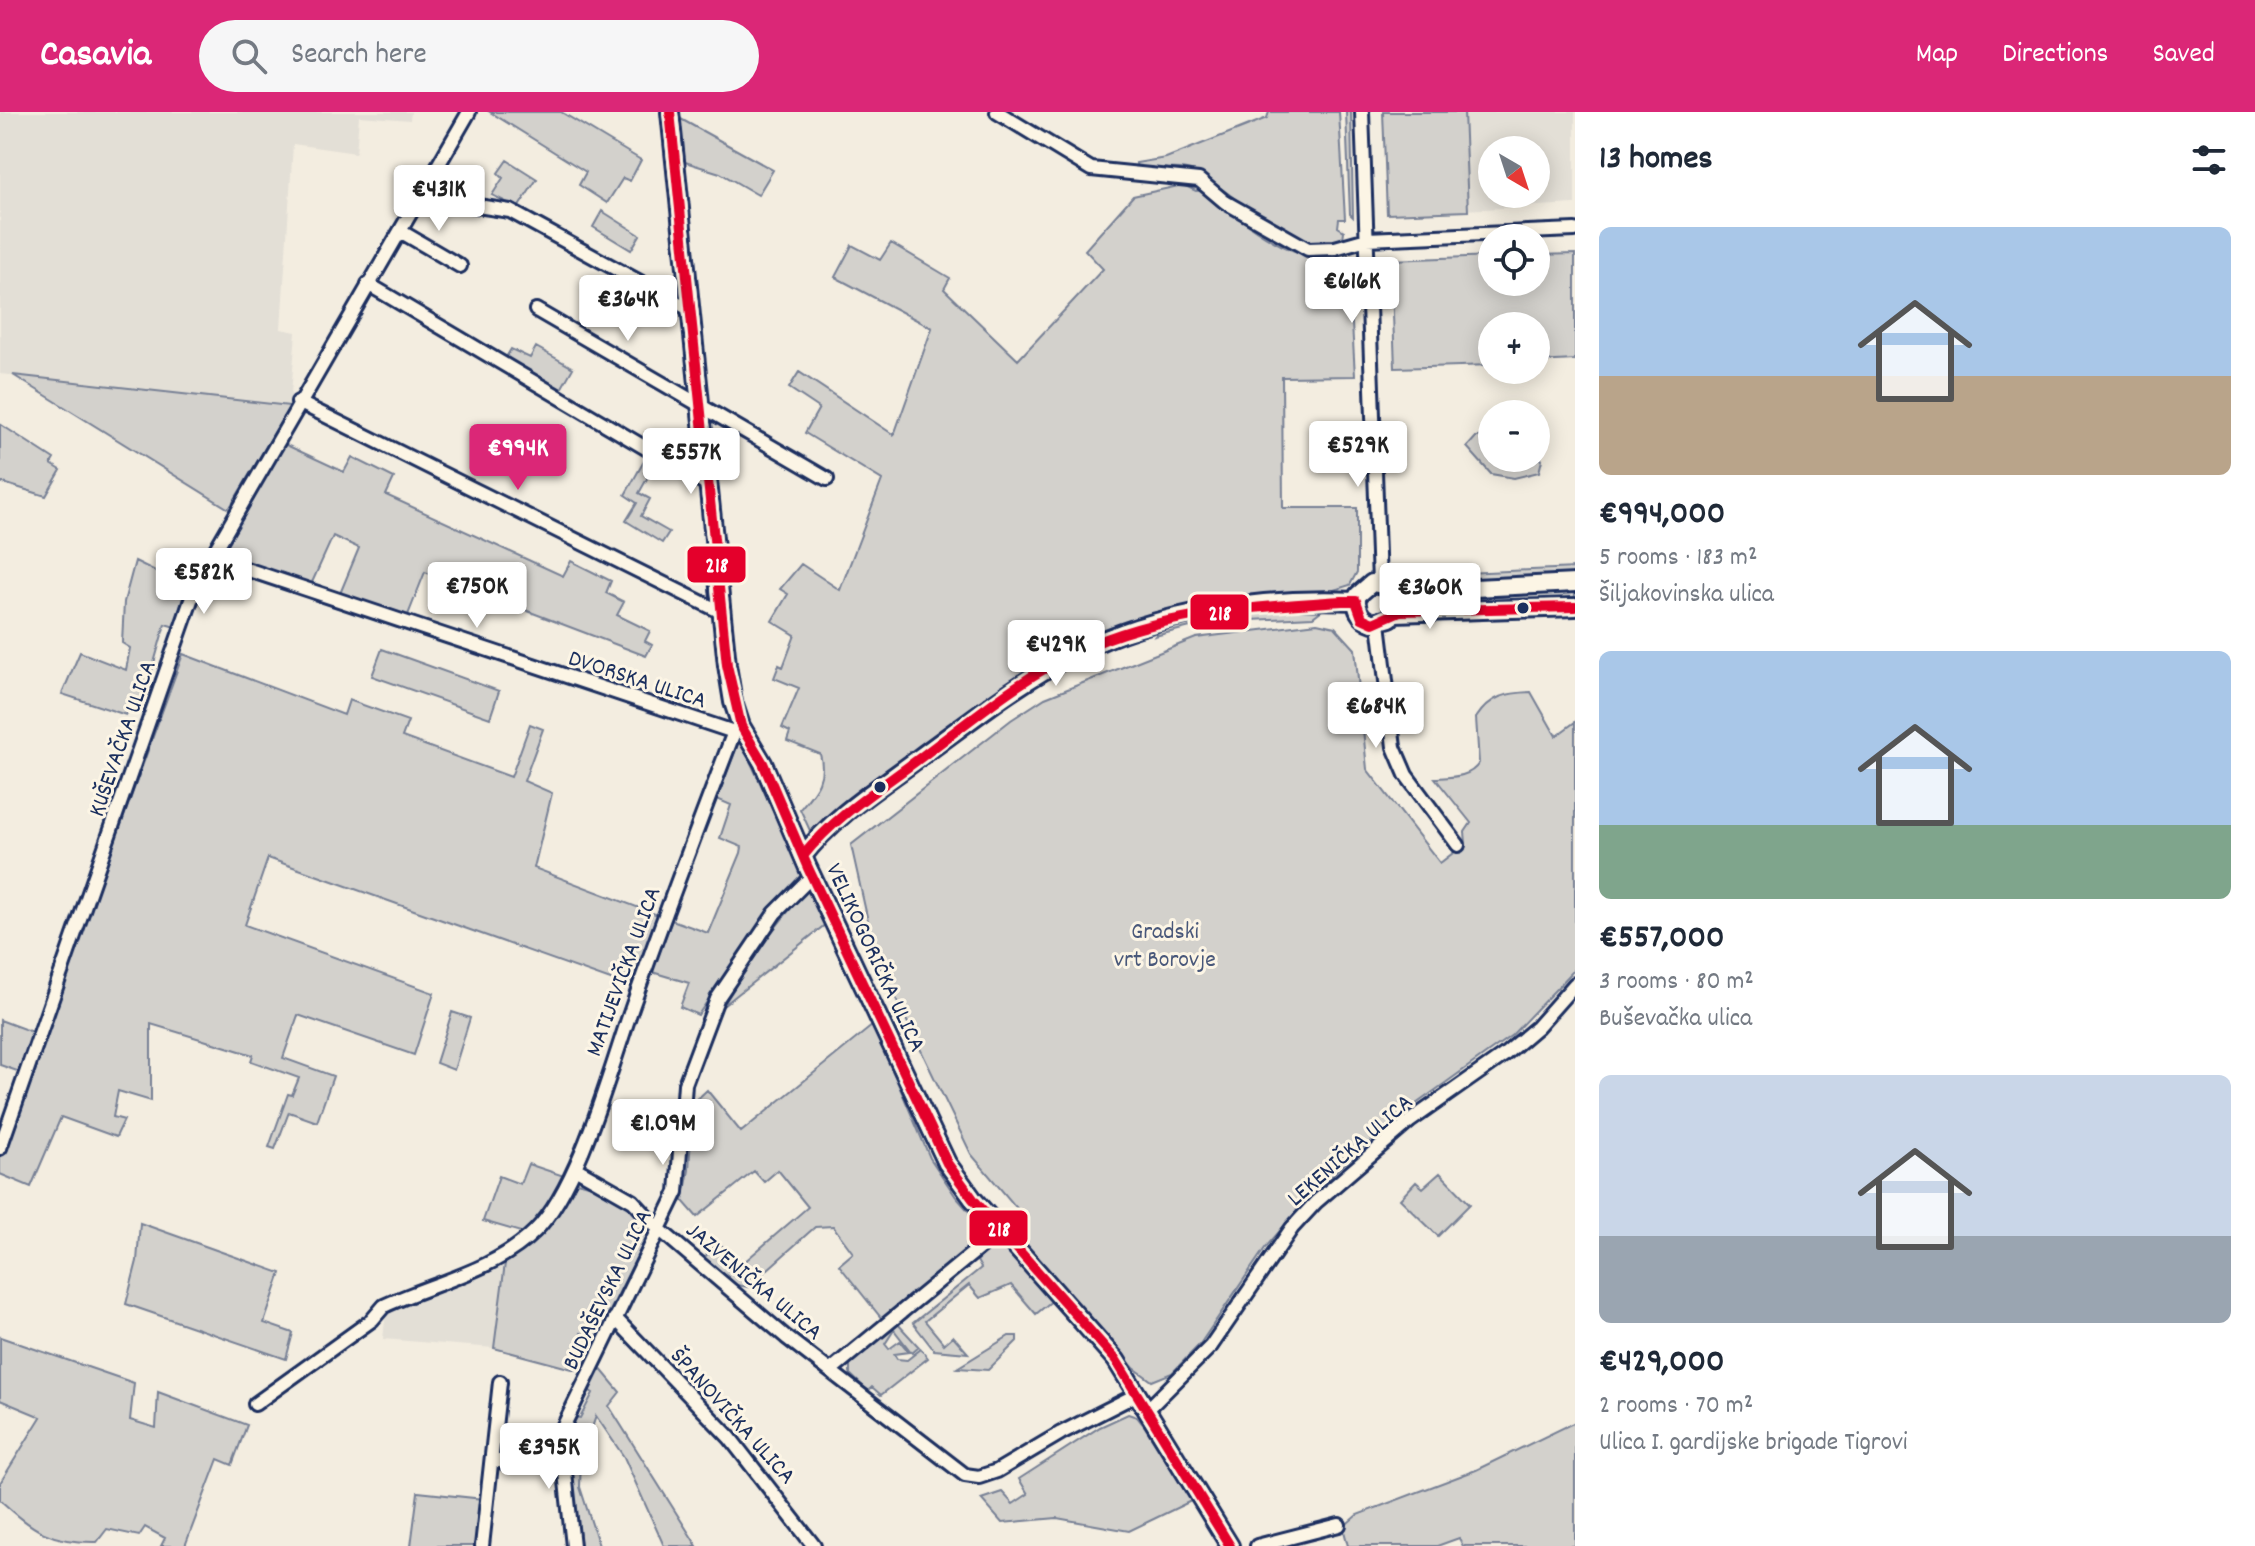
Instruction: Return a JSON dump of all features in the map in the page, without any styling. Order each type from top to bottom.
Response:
[{"type":"street","name":"KUŠEVAČKA ULICA","points":[[1,1142],[145,740],[192,594],[298,402],[469,112]]},
{"type":"street","name":"VELIKOGORIČKA ULICA","points":[[670,112],[737,729],[763,763],[812,876],[941,1152],[962,1186],[1093,1332],[1148,1409],[1230,1546]]},
{"type":"street","points":[[997,112],[1091,169],[1199,180],[1246,215],[1308,249],[1335,248],[1367,239],[1575,230]]},
{"type":"street","points":[[1362,112],[1385,585],[1397,600],[1394,613]]},
{"type":"street","points":[[419,197],[510,211],[691,310]]},
{"type":"street","points":[[400,231],[460,266]]},
{"type":"street","points":[[368,284],[710,486]]},
{"type":"street","points":[[536,310],[827,479]]},
{"type":"street","points":[[298,402],[723,613]]},
{"type":"street","name":"DVORSKA ULICA","points":[[210,557],[737,729]]},
{"type":"street","points":[[1356,601],[1366,585],[1414,591],[1575,583]]},
{"type":"street","points":[[1356,601],[1362,618],[1379,623]]},
{"type":"street","points":[[803,856],[827,829],[903,770],[1018,688],[1080,651],[1139,629],[1208,613],[1356,601]]},
{"type":"street","points":[[1379,623],[1394,613],[1575,607]]},
{"type":"street","points":[[1379,623],[1394,747],[1406,775],[1458,845]]},
{"type":"street","name":"MATIJEVIČKA ULICA","points":[[255,1404],[372,1320],[384,1306],[474,1269],[528,1238],[549,1215],[575,1168],[737,729]]},
{"type":"street","name":"BUDAŠEVSKA ULICA","points":[[492,1460],[541,1464],[561,1432],[677,1192],[685,1084],[717,999],[789,896],[812,876]]},
{"type":"street","name":"LEKENIČKA ULICA","points":[[1148,1409],[1211,1346],[1292,1228],[1316,1202],[1410,1121],[1504,1055],[1537,1027],[1575,984]]},
{"type":"street","name":"JAZVENIČKA ULICA","points":[[575,1168],[622,1192],[659,1229],[786,1337],[973,1478],[997,1471],[1061,1433],[1138,1394]]},
{"type":"street","name":"JAZVENIČKA ULICA","points":[[831,1370],[1001,1230]]},
{"type":"street","name":"ŠPANOVIČKA ULICA","points":[[615,1318],[730,1438],[814,1546]]},
{"type":"street","points":[[482,1546],[500,1382]]},
{"type":"street","points":[[561,1432],[573,1546]]},
{"type":"street","points":[[1257,1546],[1339,1525]]},
{"type":"shaded area","points":[[0,112],[411,112],[410,120],[359,116],[356,153],[293,144],[281,329],[296,332],[290,406],[0,374]]},
{"type":"shaded area","points":[[1383,112],[1575,112],[1575,204],[1550,205],[1550,136],[1478,136],[1478,208],[1500,208],[1387,214]]},
{"type":"shaded area","points":[[528,1249],[576,1370],[494,1348],[383,1339],[386,1311],[469,1281]]},
{"type":"green space","points":[[490,112],[561,112],[641,160],[630,181],[623,178],[607,203],[579,185],[586,172]]},
{"type":"green space","points":[[1269,112],[1339,112],[1345,219],[1339,219],[1338,227],[1344,231],[1343,239],[1325,244],[1306,242],[1266,221],[1194,172],[1137,170],[1136,163],[1166,158],[1267,118]]},
{"type":"green space","points":[[1346,112],[1351,112],[1353,217],[1350,214]]},
{"type":"green space","points":[[1383,112],[1464,112],[1468,211],[1387,214]]},
{"type":"green space","points":[[679,118],[773,170],[758,195],[720,173],[685,162]]},
{"type":"green space","points":[[507,160],[537,179],[518,208],[492,195],[503,178],[498,173]]},
{"type":"green space","points":[[1183,185],[1196,191],[1205,190],[1255,229],[1298,252],[1311,255],[1348,253],[1355,376],[1282,377],[1283,508],[1357,508],[1357,572],[1350,585],[1318,595],[1089,643],[812,835],[800,809],[821,778],[822,763],[820,754],[787,741],[790,732],[782,728],[799,688],[774,678],[779,665],[783,667],[795,635],[772,621],[788,594],[780,589],[801,564],[840,590],[882,480],[805,433],[819,408],[789,388],[799,372],[894,435],[932,328],[835,277],[852,245],[880,260],[891,243],[950,278],[944,289],[1018,360],[1103,269],[1085,250],[1133,196]]},
{"type":"green space","points":[[602,211],[640,235],[631,250],[593,227]]},
{"type":"green space","points":[[1575,254],[1575,360],[1550,361],[1550,312],[1478,312],[1478,365],[1395,368],[1391,260],[1478,257],[1478,296],[1550,296],[1550,255]]},
{"type":"green space","points":[[536,347],[573,368],[560,391],[505,359],[511,349],[530,358]]},
{"type":"green space","points":[[13,375],[290,406],[229,509]]},
{"type":"green space","points":[[0,424],[54,459],[51,464],[61,470],[46,496],[0,482]]},
{"type":"green space","points":[[1478,437],[1478,459],[1467,447]]},
{"type":"green space","points":[[282,443],[344,472],[352,457],[394,478],[386,495],[563,576],[571,561],[611,581],[606,593],[624,602],[617,615],[650,631],[645,641],[652,645],[646,656],[425,572],[406,620],[339,596],[359,548],[333,536],[310,587],[225,556],[222,550]]},
{"type":"green space","points":[[648,454],[658,459],[639,493],[650,499],[641,516],[669,532],[662,543],[626,521],[637,503],[625,495]]},
{"type":"green space","points":[[1489,472],[1539,472],[1514,478]]},
{"type":"green space","points":[[135,561],[186,586],[175,627],[165,624],[143,702],[133,700],[126,715],[62,694],[80,652],[126,670],[130,648],[122,643],[124,602]]},
{"type":"green space","points":[[1575,568],[1575,579],[1412,585],[1422,575]]},
{"type":"green space","points":[[1575,591],[1575,599],[1410,607],[1410,604]]},
{"type":"green space","points":[[1322,610],[1313,617],[1210,622],[1155,636],[1160,630],[1211,618]]},
{"type":"green space","name":"Gradski vrt Borovje","points":[[1317,623],[1335,627],[1355,649],[1367,769],[1440,863],[1466,843],[1465,832],[1471,823],[1435,778],[1471,772],[1479,763],[1476,718],[1482,710],[1500,697],[1531,692],[1556,736],[1575,722],[1575,969],[1512,1035],[1398,1117],[1315,1190],[1265,1248],[1200,1344],[1172,1373],[1152,1381],[1134,1368],[1009,1227],[1011,1223],[1026,1219],[971,1154],[876,957],[851,845],[1011,720],[1045,698],[1196,638]]},
{"type":"green space","points":[[382,649],[499,691],[490,718],[372,676]]},
{"type":"green space","points":[[183,654],[344,715],[349,700],[408,721],[402,737],[511,777],[530,724],[543,729],[524,781],[552,793],[534,868],[658,915],[633,988],[268,858],[245,925],[434,993],[414,1055],[298,1015],[283,1058],[333,1076],[317,1122],[289,1112],[275,1149],[269,1147],[288,1094],[292,1095],[299,1078],[251,1061],[253,1055],[151,1024],[151,1101],[118,1091],[113,1117],[124,1120],[116,1137],[61,1117],[31,1187],[0,1174],[0,1157]]},
{"type":"green space","points":[[740,739],[802,874],[770,908],[698,1015],[680,1007],[689,983],[652,972],[672,920],[708,933],[741,853],[742,847],[720,838],[731,805],[717,799]]},
{"type":"green space","points":[[807,888],[826,924],[723,1006],[758,949]]},
{"type":"green space","points":[[452,1012],[470,1018],[454,1070],[436,1063]]},
{"type":"green space","points":[[0,1020],[35,1033],[20,1072],[0,1065]]},
{"type":"green space","points":[[873,1025],[930,1158],[956,1197],[987,1232],[882,1319],[839,1265],[853,1253],[833,1226],[815,1227],[748,1287],[736,1285],[704,1258],[717,1242],[743,1263],[808,1207],[778,1170],[764,1182],[754,1171],[697,1217],[683,1201],[689,1170],[693,1103],[707,1090],[741,1132]]},
{"type":"green space","points":[[528,1164],[564,1176],[543,1216],[524,1233],[483,1221],[499,1176],[520,1184]]},
{"type":"green space","points":[[1440,1173],[1470,1204],[1438,1236],[1400,1199],[1416,1182],[1423,1188]]},
{"type":"green space","points":[[577,1182],[599,1188],[629,1205],[649,1232],[597,1337],[581,1333],[576,1370],[494,1348],[505,1263],[528,1247],[546,1227]]},
{"type":"green space","points":[[140,1223],[281,1273],[264,1323],[293,1333],[286,1359],[126,1304],[137,1261]]},
{"type":"green space","points":[[998,1240],[1053,1300],[1036,1314],[1011,1285],[980,1298],[969,1285],[925,1321],[944,1344],[953,1336],[968,1353],[934,1350],[913,1323],[981,1268],[977,1261]]},
{"type":"green space","points":[[897,1323],[919,1347],[912,1353],[894,1330],[885,1344],[889,1349],[900,1341],[909,1352],[894,1354],[897,1359],[907,1360],[921,1349],[928,1358],[881,1395],[872,1387],[868,1391],[850,1374],[850,1360]]},
{"type":"green space","points":[[1009,1336],[1017,1336],[1017,1341],[988,1370],[957,1368]]},
{"type":"green space","points":[[0,1337],[134,1383],[130,1420],[156,1428],[158,1392],[247,1425],[232,1465],[218,1459],[185,1546],[161,1546],[165,1538],[145,1527],[139,1536],[107,1529],[97,1542],[54,1537],[33,1527],[0,1500],[0,1483],[41,1417],[0,1400]]},
{"type":"green space","points":[[599,1367],[620,1392],[609,1406],[697,1546],[664,1546],[624,1457],[596,1416],[581,1460],[580,1487],[599,1546],[581,1546],[566,1438],[574,1417],[580,1418],[593,1393],[587,1389]]},
{"type":"green space","points":[[1128,1414],[1137,1417],[1145,1427],[1191,1501],[1129,1531],[1057,1518],[1002,1523],[981,1499],[1002,1492],[1013,1504],[1028,1494],[1019,1479],[1100,1427]]},
{"type":"green space","points":[[1575,1422],[1575,1546],[1463,1546],[1459,1538],[1437,1546],[1348,1546],[1343,1527],[1357,1515],[1476,1470]]},
{"type":"green space","points":[[418,1492],[483,1499],[477,1546],[411,1546]]},
{"type":"transit line","name":"218","points":[[670,112],[727,665],[741,726],[763,763],[808,868],[947,1163],[973,1199],[1116,1360],[1230,1546]]},
{"type":"transit line","name":"218","points":[[803,856],[845,814],[999,698],[1059,660],[1111,637],[1175,619],[1342,601],[1356,601],[1362,618],[1373,623],[1400,611],[1575,607]]}]
